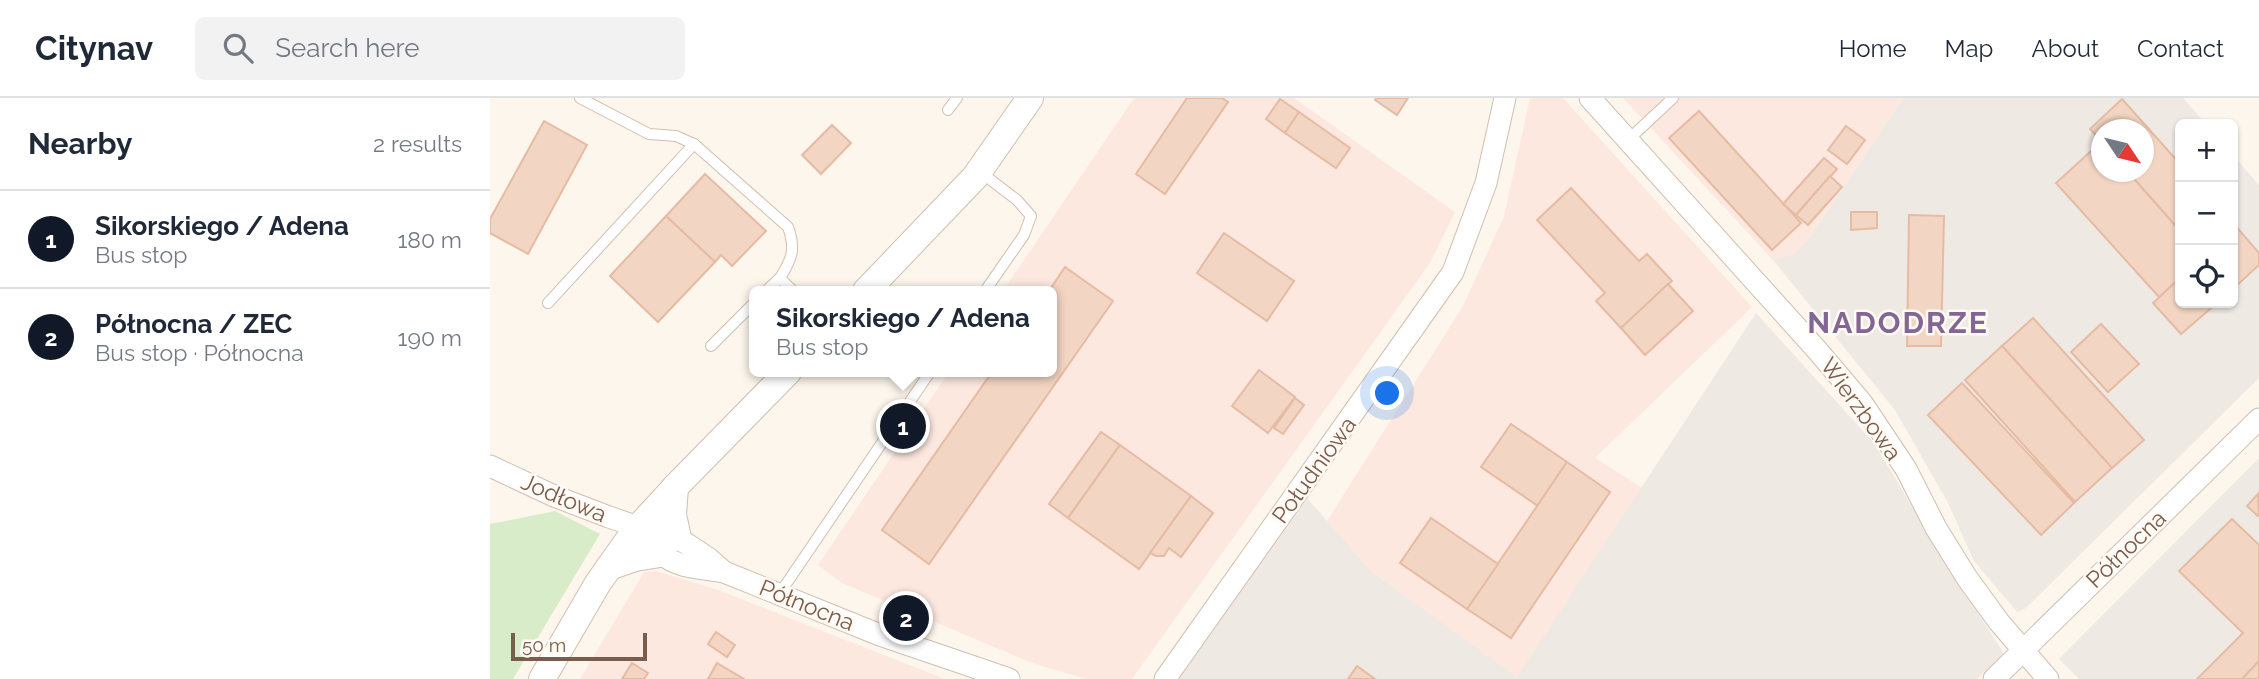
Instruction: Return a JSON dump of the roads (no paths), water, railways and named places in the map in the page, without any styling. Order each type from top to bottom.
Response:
[{"type":"street","name":"Południowa","points":[[1165,679],[1453,272],[1486,183],[1505,98]]},
{"type":"street","name":"Wierzbowa","points":[[1590,98],[1862,402],[1891,446],[1967,578],[2048,679]]},
{"type":"street","points":[[871,286],[979,171],[1022,101]]},
{"type":"street","points":[[542,679],[609,567],[638,527],[783,377]]},
{"type":"street","name":"Północna","points":[[1994,679],[2259,419]]},
{"type":"street","name":"Jodłowa","points":[[490,466],[554,496],[638,527]]},
{"type":"street","points":[[609,567],[669,546],[675,487]]},
{"type":"street","name":"Północna","points":[[638,527],[663,531],[669,546],[708,558],[724,572],[985,675],[1009,679]]},
{"type":"lane","points":[[580,98],[649,134],[676,136],[694,144],[788,227],[793,242],[790,262],[771,286]]},
{"type":"lane","points":[[948,110],[957,98]]},
{"type":"lane","points":[[1628,140],[1673,98]]},
{"type":"lane","points":[[548,303],[694,144]]},
{"type":"lane","points":[[979,171],[1017,200],[1031,216],[1024,234],[988,286]]},
{"type":"lane","points":[[780,278],[788,286]]},
{"type":"lane","points":[[711,345],[749,308]]},
{"type":"lane","points":[[780,593],[927,377]]},
{"type":"place","name":"Sikorskiego / Adena","points":[[903,426]]},
{"type":"place","name":"Północna / ZEC","points":[[906,618]]},
{"type":"district","name":"NADODRZE","points":[[1898,323]]}]
